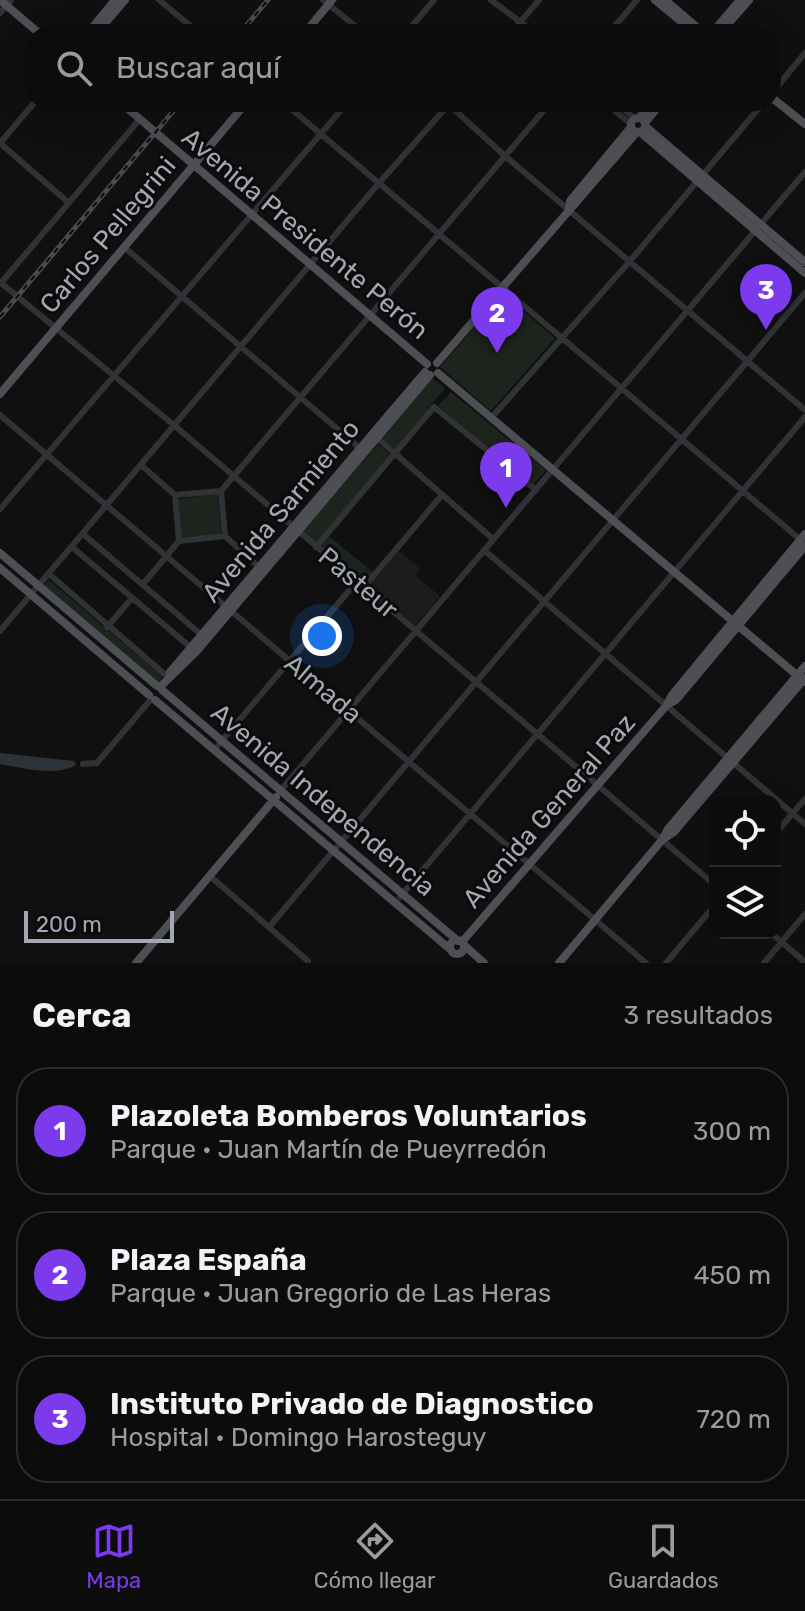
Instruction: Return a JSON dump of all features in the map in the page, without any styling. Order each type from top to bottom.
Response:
[{"type":"main road","points":[[95,24],[115,0]]},
{"type":"main road","points":[[105,24],[125,0]]},
{"type":"main road","points":[[655,0],[684,24]]},
{"type":"main road","points":[[665,0],[695,24]]},
{"type":"main road","points":[[717,24],[740,0]]},
{"type":"main road","points":[[728,24],[749,0]]},
{"type":"main road","points":[[6,2],[29,24]]},
{"type":"main road","points":[[312,24],[328,2]]},
{"type":"main road","points":[[781,100],[805,117]]},
{"type":"main road","points":[[781,101],[805,124]]},
{"type":"main road","name":"Avenida Presidente Perón","points":[[132,112],[802,679]]},
{"type":"main road","name":"Carlos Pellegrini","points":[[0,394],[238,112]]},
{"type":"main road","name":"Avenida Sarmiento","points":[[638,125],[646,112]]},
{"type":"main road","name":"Avenida Sarmiento","points":[[152,698],[151,687],[160,688],[170,672],[194,650],[569,208],[570,201],[652,112]]},
{"type":"main road","points":[[638,125],[758,228],[805,273]]},
{"type":"main road","points":[[758,228],[805,262]]},
{"type":"main road","name":"Avenida General Paz","points":[[453,952],[453,942],[461,943],[666,706],[676,700],[804,541]]},
{"type":"main road","name":"Avenida Independencia","points":[[0,553],[484,963]]},
{"type":"main road","name":"Avenida Independencia","points":[[0,568],[468,963]]},
{"type":"main road","points":[[559,963],[668,829],[802,679],[805,666]]},
{"type":"main road","points":[[141,961],[281,790]]},
{"type":"street","points":[[159,0],[186,24]]},
{"type":"street","points":[[414,24],[434,0]]},
{"type":"street","points":[[491,0],[519,23],[539,0]]},
{"type":"street","points":[[617,24],[637,0]]},
{"type":"street","points":[[0,13],[6,2]]},
{"type":"street","points":[[328,2],[353,24]]},
{"type":"street","points":[[781,82],[805,53]]},
{"type":"street","points":[[26,112],[0,143],[69,203]]},
{"type":"street","points":[[295,112],[804,541]]},
{"type":"street","points":[[0,509],[340,112]]},
{"type":"street","points":[[0,631],[441,112]]},
{"type":"street","points":[[459,112],[505,156],[805,410]]},
{"type":"street","points":[[175,495],[221,491],[234,478],[542,112]]},
{"type":"street","points":[[619,112],[638,125]]},
{"type":"street","points":[[626,112],[638,125]]},
{"type":"street","points":[[492,417],[630,261],[756,112]]},
{"type":"street","points":[[1,283],[139,120]]},
{"type":"street","points":[[281,790],[805,172]]},
{"type":"street","points":[[124,247],[363,451]]},
{"type":"street","name":"Pasteur","points":[[1,283],[358,580],[709,880]]},
{"type":"street","points":[[269,927],[805,293]]},
{"type":"street","points":[[316,547],[434,407],[536,490]]},
{"type":"street","name":"Almada","points":[[0,415],[646,963]]},
{"type":"street","points":[[395,904],[805,417]]},
{"type":"street","points":[[375,436],[493,539]]},
{"type":"street","points":[[141,465],[175,495],[179,541]]},
{"type":"street","points":[[221,491],[225,536],[262,569]]},
{"type":"street","points":[[364,587],[442,495]]},
{"type":"street","points":[[83,534],[204,637]]},
{"type":"street","points":[[143,584],[179,541],[225,536]]},
{"type":"street","points":[[72,547],[194,650]]},
{"type":"street","points":[[484,550],[805,824]]},
{"type":"street","points":[[49,574],[169,678]]},
{"type":"street","points":[[214,750],[358,580]]},
{"type":"street","points":[[107,627],[132,598]]},
{"type":"street","points":[[83,764],[97,763],[152,698]]},
{"type":"street","points":[[781,827],[805,799]]},
{"type":"street","points":[[210,876],[308,961]]},
{"type":"street","points":[[666,963],[709,912]]},
{"type":"street","points":[[764,963],[805,914]]},
{"type":"street","points":[[778,939],[805,962]]},
{"type":"shaded area","points":[[503,294],[555,338],[491,411],[440,367]]},
{"type":"shaded area","points":[[431,377],[445,388],[395,449],[381,438]]},
{"type":"shaded area","points":[[451,392],[546,470],[533,485],[438,406]]},
{"type":"shaded area","points":[[378,444],[391,455],[316,543],[303,531]]},
{"type":"shaded area","points":[[218,494],[221,535],[181,537],[178,499]]},
{"type":"shaded area","points":[[329,536],[374,573],[364,584],[320,548]]},
{"type":"shaded area","points":[[399,551],[421,569],[416,576],[440,596],[415,626],[369,587]]},
{"type":"shaded area","points":[[49,580],[162,676],[159,684],[43,587]]},
{"type":"shaded area","points":[[0,753],[74,761],[76,765],[49,771],[29,769],[0,764]]},
{"type":"railway","points":[[248,24],[268,0]]},
{"type":"railway","points":[[0,317],[173,112]]},
{"type":"place","name":"Instituto Privado de Diagnostico","points":[[766,330]]},
{"type":"place","name":"Plaza España","points":[[497,353]]},
{"type":"place","name":"Plazoleta Bomberos Voluntarios","points":[[506,508]]}]
